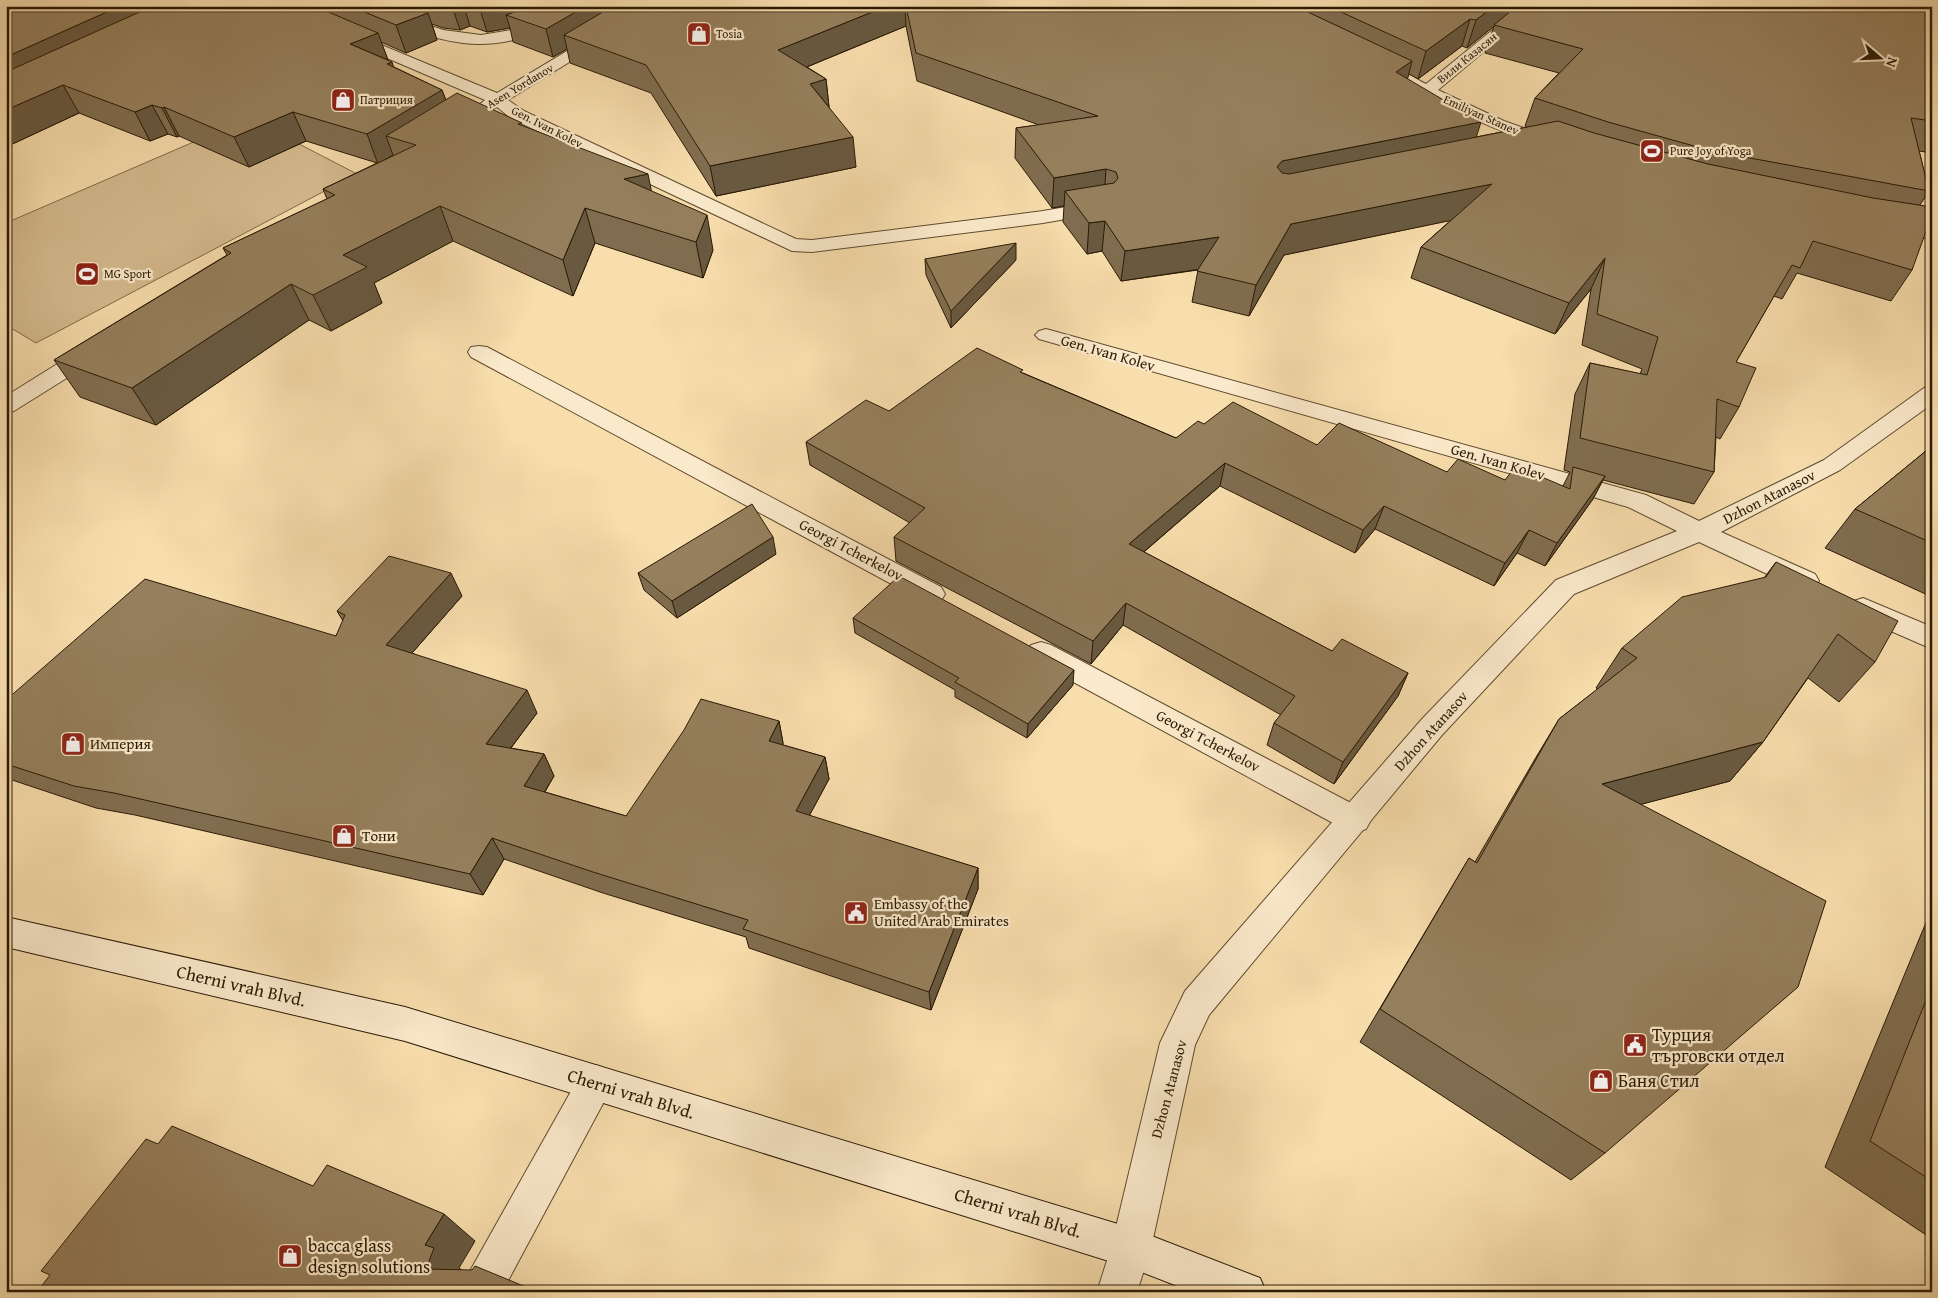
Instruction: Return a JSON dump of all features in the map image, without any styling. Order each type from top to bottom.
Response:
[{"type":"street","points":[[359,6],[448,36],[466,39],[500,37],[526,31],[558,21],[588,6]]},
{"type":"street","name":"Asen Yordanov","points":[[472,115],[653,6]]},
{"type":"street","name":"Вили Казасян","points":[[1428,90],[1530,6]]},
{"type":"street","name":"Gen. Ivan Kolev","points":[[338,32],[497,99],[518,115],[786,243],[798,246],[812,246],[1043,217],[1104,207]]},
{"type":"street","name":"Emiliyan Stanev","points":[[1376,66],[1498,125],[1556,146],[1519,148]]},
{"type":"street","points":[[1873,223],[1932,233]]},
{"type":"street","name":"Gen. Ivan Kolev","points":[[1046,335],[1637,501],[1699,532],[1932,639]]},
{"type":"street","points":[[6,406],[107,344]]},
{"type":"street","name":"Georgi Tcherkelov","points":[[479,352],[952,605]]},
{"type":"street","name":"Dzhon Atanasov","points":[[1117,1292],[1131,1248],[1178,1043],[1197,1003],[1355,820],[1432,727],[1565,587],[1699,532],[1832,465],[1932,393]]},
{"type":"street","name":"Georgi Tcherkelov","points":[[1022,642],[1355,820]]},
{"type":"street","name":"Cherni vrah Blvd.","points":[[6,932],[405,1024],[1131,1248],[1246,1292]]},
{"type":"street","points":[[480,1292],[596,1084]]},
{"type":"shaded area","name":"MG Sport","points":[[249,118],[357,174],[36,343],[6,325],[6,223]]},
{"type":"building","points":[[6,6],[120,6],[6,57]]},
{"type":"building","points":[[153,6],[314,6],[378,33],[350,44],[392,62],[387,64],[442,90],[367,134],[293,112],[234,137],[164,107],[152,105],[135,112],[63,85],[6,110],[6,72]]},
{"type":"building","points":[[350,6],[409,6],[428,13],[396,25]]},
{"type":"building","points":[[532,6],[586,6],[546,29],[506,15]]},
{"type":"building","points":[[613,6],[887,6],[778,50],[826,79],[810,84],[853,137],[710,166],[646,65],[564,35]]},
{"type":"building","points":[[906,6],[1295,6],[1412,61],[1396,72],[1481,122],[1282,161],[1277,167],[1282,173],[1289,174],[1558,121],[1594,133],[1708,164],[1873,198],[1932,207],[1932,215],[1912,270],[1813,241],[1800,268],[1792,265],[1736,362],[1756,368],[1739,407],[1717,399],[1714,472],[1580,438],[1590,363],[1647,375],[1658,337],[1597,314],[1605,258],[1569,303],[1421,247],[1492,184],[1291,224],[1256,285],[1197,271],[1219,237],[1125,251],[1105,221],[1089,223],[1065,191],[1114,183],[1118,178],[1116,172],[1106,169],[1054,178],[1016,128],[1098,116],[916,53]]},
{"type":"building","points":[[1328,6],[1494,6],[1476,20],[1470,19],[1426,51]]},
{"type":"building","points":[[1517,6],[1932,6],[1932,121],[1911,118],[1929,191],[1712,151],[1608,122],[1535,98],[1583,49],[1494,25]]},
{"type":"building","points":[[457,93],[522,123],[518,124],[648,174],[624,179],[707,215],[696,242],[585,208],[563,260],[440,206],[343,255],[367,267],[313,295],[291,284],[132,388],[54,360],[231,253],[223,248],[335,195],[323,189],[416,145],[386,136]]},
{"type":"building","points":[[1016,243],[951,311],[925,259]]},
{"type":"building","points":[[977,348],[1023,370],[1020,372],[1176,438],[1198,421],[1204,424],[1233,402],[1317,445],[1339,423],[1447,472],[1458,459],[1505,480],[1516,466],[1570,489],[1573,467],[1605,476],[1557,543],[1529,530],[1505,563],[1384,506],[1363,530],[1225,463],[1129,544],[1332,651],[1342,639],[1408,673],[1343,762],[1274,723],[1295,696],[1126,603],[1093,641],[894,537],[925,508],[806,442],[866,400],[889,411]]},
{"type":"building","points":[[1932,446],[1932,543],[1855,509]]},
{"type":"building","points":[[752,504],[773,537],[672,601],[638,573]]},
{"type":"building","points":[[389,556],[451,573],[386,645],[527,690],[486,744],[544,754],[524,786],[626,816],[684,730],[701,699],[779,721],[769,741],[825,757],[796,811],[978,868],[929,992],[743,929],[748,920],[593,872],[492,838],[470,874],[114,793],[74,786],[6,764],[6,700],[145,579],[336,636],[345,615],[337,611]]},
{"type":"building","points":[[1776,562],[1898,621],[1875,662],[1838,634],[1763,742],[1602,784],[1826,901],[1798,987],[1605,1153],[1380,1009],[1469,858],[1477,863],[1559,719],[1637,658],[1622,648],[1682,597],[1766,577]]},
{"type":"building","points":[[899,576],[1074,670],[1028,724],[955,682],[959,678],[853,618]]},
{"type":"building","points":[[1932,985],[1932,1181],[1870,1141]]},
{"type":"building","points":[[172,1126],[313,1186],[327,1165],[444,1214],[425,1245],[434,1248],[426,1269],[472,1270],[475,1266],[538,1292],[37,1292],[50,1275],[41,1271],[146,1139],[158,1144]]},
{"type":"place","name":"Tosia","points":[[699,34]]},
{"type":"place","name":"Патриция","points":[[343,100]]},
{"type":"place","name":"Pure Joy of Yoga","points":[[1652,151]]},
{"type":"place","name":"MG Sport","points":[[87,274]]},
{"type":"place","name":"Империя","points":[[73,744]]},
{"type":"place","name":"Тони","points":[[344,836]]},
{"type":"place","name":"Embassy of the United Arab Emirates","points":[[856,913]]},
{"type":"place","name":"Турция търговски отдел","points":[[1635,1045]]},
{"type":"place","name":"Баня Стил","points":[[1601,1081]]},
{"type":"place","name":"bacca glass design solutions","points":[[290,1256]]}]
